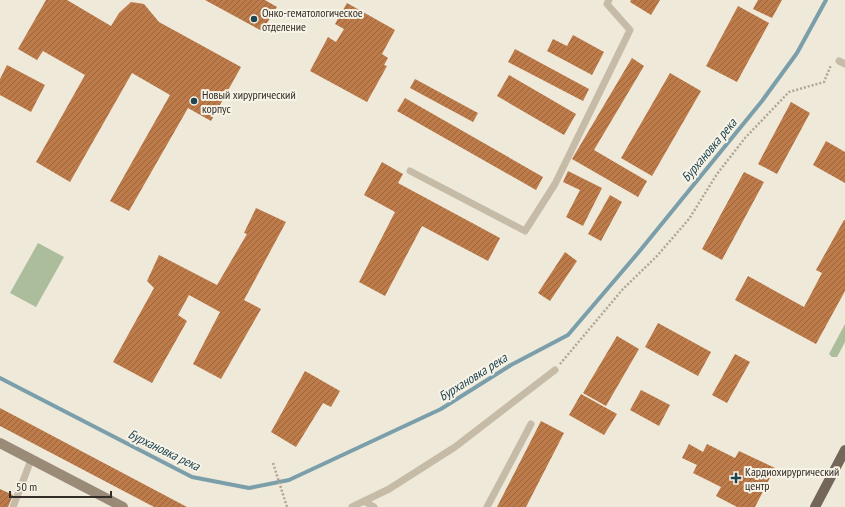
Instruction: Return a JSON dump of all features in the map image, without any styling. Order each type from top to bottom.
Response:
[{"type":"main road","points":[[815,507],[845,450]]},
{"type":"street","points":[[0,443],[123,507]]},
{"type":"lane","points":[[410,172],[526,231],[555,184],[630,30],[607,4],[609,0]]},
{"type":"lane","points":[[352,507],[389,489],[455,447],[555,370]]},
{"type":"lane","points":[[487,507],[531,424]]},
{"type":"lane","points":[[13,507],[31,460]]},
{"type":"lane","points":[[364,501],[374,507]]},
{"type":"path","points":[[555,370],[623,289],[657,256],[689,219],[717,174],[745,138],[788,92],[824,82],[834,60],[842,62]]},
{"type":"path","points":[[273,463],[287,507]]},
{"type":"green space","points":[[38,243],[64,257],[36,307],[10,293]]},
{"type":"green space","points":[[845,324],[845,342],[837,357],[832,357],[829,354]]},
{"type":"building","name":"Новый хирургический корпус","points":[[46,0],[67,0],[111,26],[119,13],[131,2],[144,4],[159,22],[241,67],[211,121],[188,108],[129,211],[110,201],[170,95],[132,73],[70,182],[36,162],[85,75],[43,51],[37,60],[18,49]]},
{"type":"building","name":"Онко-гематологическое отделение","points":[[205,0],[265,0],[277,7],[262,31]]},
{"type":"building","points":[[631,0],[660,0],[651,15],[630,2]]},
{"type":"building","points":[[758,0],[782,0],[772,18],[753,9]]},
{"type":"building","points":[[347,3],[395,30],[382,54],[388,58],[384,65],[387,66],[367,102],[310,71],[328,37],[336,42],[344,29],[335,24]]},
{"type":"building","points":[[738,6],[769,23],[737,82],[706,66]]},
{"type":"building","points":[[573,35],[604,52],[592,75],[547,51],[553,39],[567,46]]},
{"type":"building","points":[[515,49],[589,89],[583,101],[508,62]]},
{"type":"building","points":[[632,58],[644,66],[594,150],[647,181],[638,197],[572,159]]},
{"type":"building","points":[[7,65],[45,85],[31,112],[0,95],[0,79]]},
{"type":"building","points":[[670,73],[701,91],[652,176],[621,158]]},
{"type":"building","points":[[509,75],[576,114],[564,135],[497,96]]},
{"type":"building","points":[[415,79],[478,113],[473,122],[410,88]]},
{"type":"building","points":[[405,98],[543,177],[536,190],[397,111]]},
{"type":"building","points":[[791,102],[810,113],[777,174],[758,164]]},
{"type":"building","points":[[826,141],[845,152],[845,183],[813,165]]},
{"type":"building","points":[[382,162],[403,174],[398,183],[500,238],[488,261],[422,226],[385,296],[359,282],[395,212],[364,195]]},
{"type":"building","points":[[568,171],[602,188],[583,226],[566,217],[580,190],[563,182]]},
{"type":"building","points":[[744,172],[764,182],[722,260],[702,249]]},
{"type":"building","points":[[610,195],[622,202],[601,241],[588,234]]},
{"type":"building","points":[[256,208],[286,222],[244,300],[261,309],[221,379],[193,364],[220,312],[189,295],[178,315],[187,321],[152,383],[113,362],[154,288],[147,281],[159,255],[217,285],[247,234],[244,233]]},
{"type":"building","points":[[844,220],[845,291],[816,344],[735,300],[748,276],[804,307],[822,273],[816,270]]},
{"type":"building","points":[[565,252],[577,261],[550,301],[538,293]]},
{"type":"building","points":[[658,323],[711,352],[698,376],[645,347]]},
{"type":"building","points":[[617,336],[639,349],[606,406],[583,393]]},
{"type":"building","points":[[735,354],[750,362],[727,403],[712,395]]},
{"type":"building","points":[[305,371],[340,391],[331,407],[323,403],[296,447],[271,432]]},
{"type":"building","points":[[641,390],[670,405],[659,426],[630,410]]},
{"type":"building","points":[[581,394],[617,414],[604,435],[569,415]]},
{"type":"building","points":[[0,408],[187,507],[154,507],[0,426]]},
{"type":"building","points":[[541,421],[564,433],[526,507],[497,507]]},
{"type":"building","points":[[689,444],[703,452],[707,444],[735,458],[739,451],[775,468],[755,507],[737,507],[716,496],[721,487],[693,473],[697,465],[682,458]]},
{"type":"building","points":[[0,489],[13,495],[8,507],[0,507]]},
{"type":"waterway","name":"Бурхановка река","points":[[0,378],[192,477],[249,488],[289,480],[441,409],[511,365],[568,335],[638,253],[762,101],[797,53],[826,0]]},
{"type":"place","name":"Онко-гематологическое отделение","points":[[254,19]]},
{"type":"place","name":"Новый хирургический корпус","points":[[194,101]]},
{"type":"place","name":"Кардиохирургический центр","points":[[736,478]]}]
